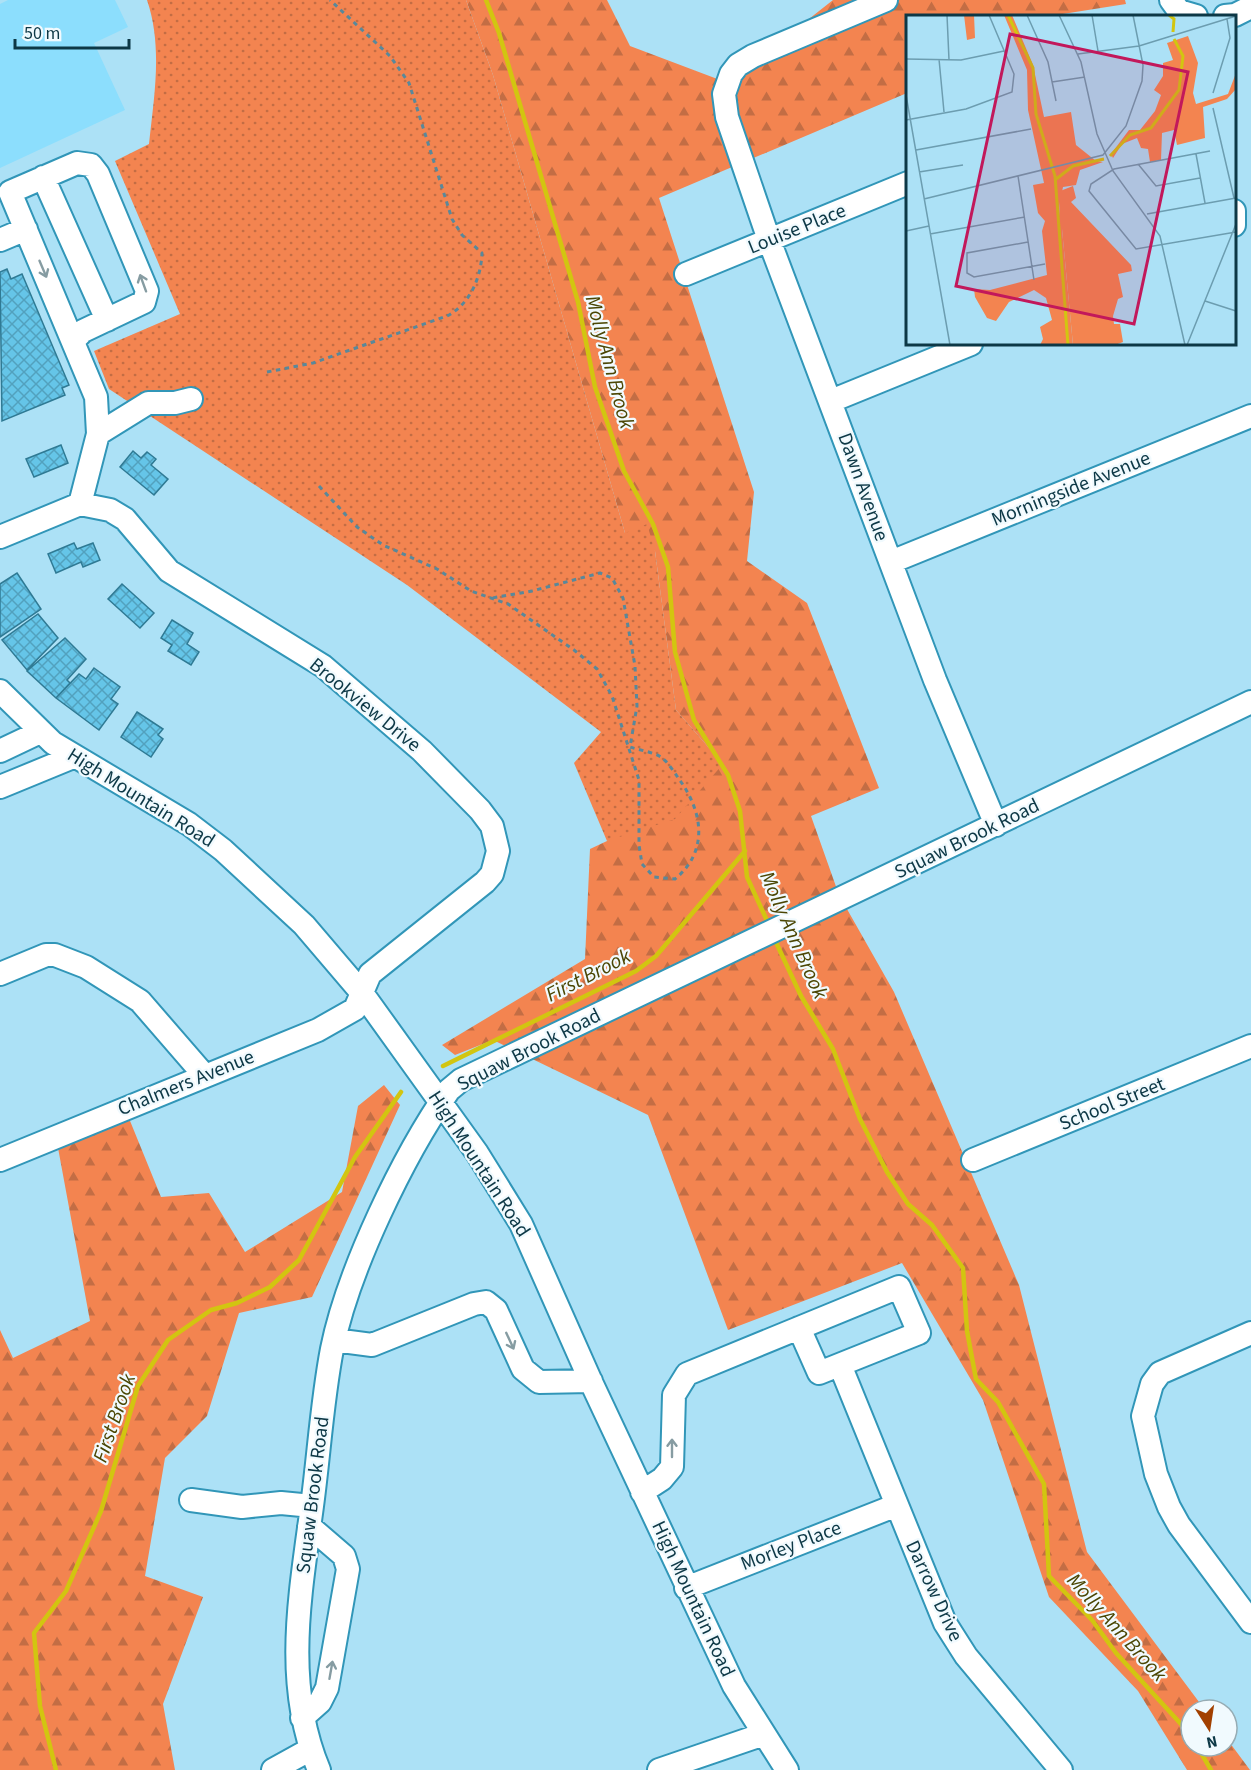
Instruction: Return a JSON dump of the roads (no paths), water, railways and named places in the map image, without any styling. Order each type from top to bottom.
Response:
[{"type":"street","name":"Dawn Avenue","points":[[886,0],[753,56],[738,65],[731,74],[724,94],[727,117],[769,240],[935,680],[996,825]]},
{"type":"street","points":[[1171,0],[1179,11],[1193,15]]},
{"type":"street","points":[[1235,15],[1251,7]]},
{"type":"street","points":[[0,537],[80,504],[98,434],[96,397],[26,229],[5,193],[77,163],[91,165],[98,174],[147,291],[144,302],[83,331],[74,340]]},
{"type":"street","points":[[43,177],[107,320]]},
{"type":"street","name":"Louise Place","points":[[686,274],[906,184]]},
{"type":"street","points":[[0,240],[26,229]]},
{"type":"street","points":[[831,401],[969,345]]},
{"type":"street","points":[[98,434],[148,404],[175,403],[191,399]]},
{"type":"street","name":"Morningside Avenue","points":[[891,562],[1251,416]]},
{"type":"street","name":"Brookview Drive","points":[[80,504],[110,510],[125,519],[169,571],[323,666],[422,751],[480,810],[492,826],[498,851],[492,874],[370,974],[362,993]]},
{"type":"street","name":"Squaw Brook Road","points":[[319,1770],[302,1718],[298,1692],[296,1640],[324,1396],[334,1340],[368,1243],[390,1195],[441,1102],[461,1080],[1251,702]]},
{"type":"street","name":"High Mountain Road","points":[[5,704],[73,757],[189,824],[223,850],[304,925],[362,993],[441,1102],[521,1224],[686,1588],[734,1686],[787,1770]]},
{"type":"street","points":[[7,748],[40,732]]},
{"type":"street","points":[[7,748],[32,759],[38,771]]},
{"type":"street","points":[[0,787],[73,757]]},
{"type":"street","points":[[0,974],[46,955],[55,955],[86,967],[140,1001],[205,1076]]},
{"type":"street","name":"Chalmers Avenue","points":[[0,1161],[318,1030],[355,1009],[362,993]]},
{"type":"street","name":"School Street","points":[[973,1160],[1251,1046]]},
{"type":"street","points":[[642,1492],[662,1479],[672,1467],[674,1395],[687,1374],[898,1287],[919,1332],[819,1373],[799,1328]]},
{"type":"street","points":[[334,1340],[372,1346],[474,1304],[486,1302],[496,1310],[523,1369],[539,1382],[591,1381]]},
{"type":"street","points":[[1251,1333],[1160,1373],[1152,1384],[1143,1416],[1156,1474],[1169,1508],[1251,1622]]},
{"type":"street","name":"Darrow Drive","points":[[840,1365],[936,1602],[954,1639],[1061,1770]]},
{"type":"street","points":[[191,1500],[242,1508],[281,1503],[310,1516],[344,1556],[348,1569],[327,1688],[320,1702],[302,1718]]},
{"type":"street","name":"Morley Place","points":[[686,1588],[897,1505]]},
{"type":"street","points":[[659,1770],[764,1734]]},
{"type":"street","points":[[273,1770],[311,1749]]},
{"type":"waterway","name":"Molly Ann Brook","points":[[486,0],[499,33],[578,302],[595,387],[624,471],[653,524],[668,567],[675,652],[694,720],[728,775],[740,811],[747,877],[769,925]]},
{"type":"waterway","name":"First Brook","points":[[443,1066],[636,971],[656,956],[745,851]]},
{"type":"waterway","name":"Molly Ann Brook","points":[[774,938],[801,996],[833,1049],[860,1119],[887,1172],[908,1204],[932,1225],[963,1268],[967,1331],[976,1379],[998,1402],[1044,1484],[1049,1576],[1092,1620],[1116,1653],[1179,1722]]},
{"type":"waterway","name":"First Brook","points":[[56,1770],[40,1706],[34,1633],[66,1591],[101,1511],[138,1386],[168,1340],[211,1310],[237,1303],[270,1287],[299,1260],[355,1157],[401,1092]]},
{"type":"waterway","name":"Molly Ann Brook","points":[[1204,1758],[1211,1770]]}]
